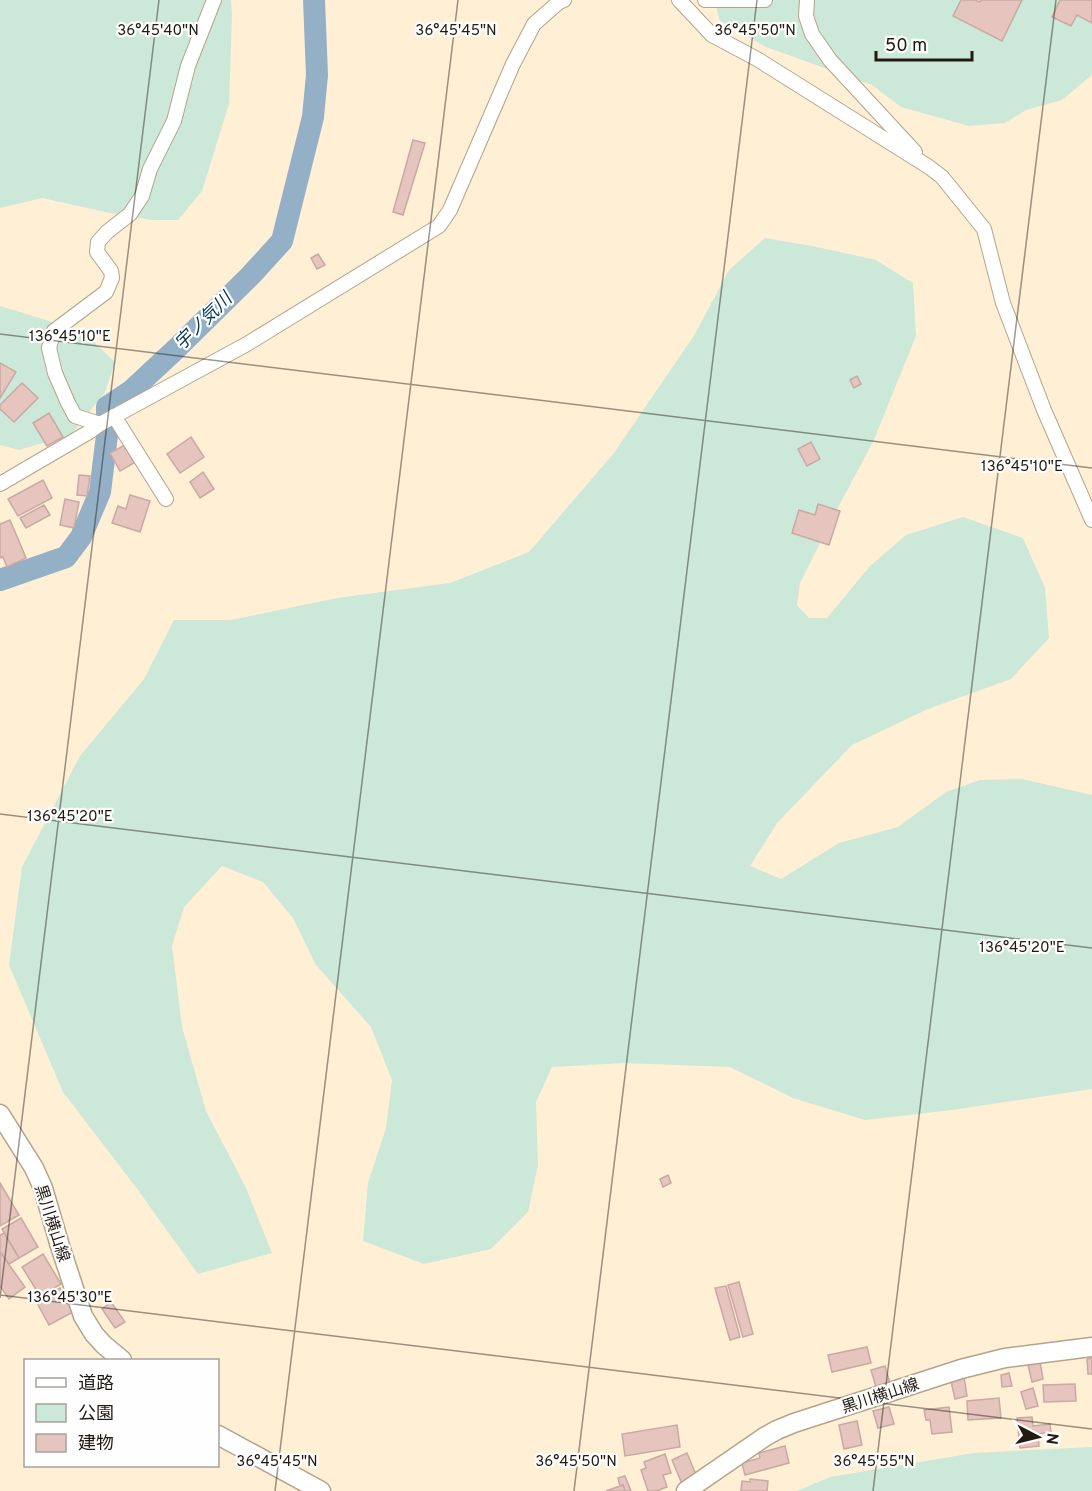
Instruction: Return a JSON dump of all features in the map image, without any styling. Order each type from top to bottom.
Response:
[{"type":"main road","name":"黒川横山線","points":[[0,1114],[34,1168],[43,1188],[83,1316],[94,1334],[121,1359]]},
{"type":"main road","name":"黒川横山線","points":[[686,1491],[766,1436],[794,1423],[961,1369],[1005,1358],[1092,1347]]},
{"type":"main road","points":[[219,1437],[321,1491]]},
{"type":"street","points":[[100,424],[75,416],[55,372],[49,348],[54,331],[106,291],[112,278],[111,271],[97,252],[98,242],[130,214],[142,196],[150,169],[174,121],[188,66],[214,0]]},
{"type":"street","points":[[0,484],[114,416],[247,344],[439,226],[450,210],[513,64],[534,24],[564,0]]},
{"type":"street","points":[[679,0],[712,35],[758,59],[929,167],[942,177],[984,229],[1003,303],[1044,410],[1092,520]]},
{"type":"street","points":[[705,0],[765,0]]},
{"type":"street","points":[[807,0],[806,16],[812,34],[830,60],[929,167]]},
{"type":"street","points":[[114,416],[166,499]]},
{"type":"green space","points":[[0,0],[231,0],[229,104],[202,191],[178,220],[152,220],[42,198],[0,208]]},
{"type":"green space","points":[[714,0],[1092,0],[1092,75],[1062,100],[1026,110],[1005,123],[969,126],[901,107],[872,85],[766,47],[720,21]]},
{"type":"green space","points":[[765,238],[876,260],[913,283],[916,336],[873,442],[800,583],[797,605],[809,618],[827,618],[870,566],[906,535],[963,517],[1023,538],[1045,588],[1049,638],[1011,679],[928,709],[852,745],[777,823],[750,866],[781,879],[839,843],[898,827],[946,792],[980,780],[1022,779],[1092,795],[1092,1089],[952,1110],[865,1120],[793,1098],[730,1067],[623,1063],[552,1067],[536,1102],[538,1165],[528,1212],[491,1249],[424,1264],[363,1241],[368,1183],[386,1128],[392,1080],[371,1027],[316,965],[293,918],[263,882],[222,866],[184,907],[172,946],[182,1027],[206,1111],[246,1188],[272,1253],[198,1274],[138,1190],[63,1092],[9,965],[22,867],[80,756],[144,679],[174,620],[231,620],[337,598],[450,583],[529,552],[614,453],[695,334],[729,270]]},
{"type":"green space","points":[[0,306],[82,331],[115,362],[105,392],[71,435],[19,450],[0,445]]},
{"type":"green space","points":[[1092,1447],[1092,1491],[797,1491],[830,1477],[974,1453]]},
{"type":"building","points":[[961,0],[980,2],[981,0],[1022,0],[1002,41],[953,16]]},
{"type":"building","points":[[1060,0],[1092,0],[1092,23],[1077,15],[1071,26],[1052,17]]},
{"type":"building","points":[[413,140],[425,143],[403,215],[393,212]]},
{"type":"building","points":[[318,254],[325,265],[317,269],[311,258]]},
{"type":"building","points":[[0,363],[16,372],[0,398]]},
{"type":"building","points":[[857,376],[861,384],[854,388],[850,380]]},
{"type":"building","points":[[22,383],[38,398],[14,422],[0,409],[0,405]]},
{"type":"building","points":[[49,413],[63,437],[47,446],[33,423]]},
{"type":"building","points":[[191,437],[204,457],[180,473],[167,454]]},
{"type":"building","points":[[811,442],[820,459],[807,466],[798,449]]},
{"type":"building","points":[[125,445],[134,463],[120,471],[110,453]]},
{"type":"building","points":[[203,472],[214,489],[200,498],[190,482]]},
{"type":"building","points":[[79,475],[90,476],[87,496],[77,495]]},
{"type":"building","points":[[43,480],[52,498],[18,516],[8,499]]},
{"type":"building","points":[[130,495],[150,501],[140,532],[112,523],[118,506],[126,509]]},
{"type":"building","points":[[65,499],[79,502],[74,528],[60,525]]},
{"type":"building","points":[[818,504],[840,511],[829,545],[792,533],[799,510],[815,515]]},
{"type":"building","points":[[44,505],[50,515],[26,528],[20,518]]},
{"type":"building","points":[[10,520],[26,558],[7,567],[3,557],[0,558],[0,524]]},
{"type":"building","points":[[668,1175],[671,1183],[663,1187],[660,1179]]},
{"type":"building","points":[[0,1183],[19,1215],[0,1226]]},
{"type":"building","points":[[21,1218],[38,1247],[19,1258],[2,1229]]},
{"type":"building","points":[[4,1233],[19,1258],[9,1264],[0,1252],[0,1235]]},
{"type":"building","points":[[0,1252],[25,1287],[9,1299],[0,1286]]},
{"type":"building","points":[[43,1254],[61,1284],[40,1296],[22,1267]]},
{"type":"building","points":[[739,1282],[753,1334],[743,1337],[728,1285]]},
{"type":"building","points":[[726,1286],[740,1337],[730,1340],[715,1288]]},
{"type":"building","points":[[60,1288],[73,1312],[49,1325],[36,1301]]},
{"type":"building","points":[[111,1302],[125,1322],[115,1328],[102,1309]]},
{"type":"building","points":[[867,1347],[871,1363],[832,1372],[828,1355]]},
{"type":"building","points":[[1092,1358],[1092,1374],[1088,1374],[1087,1359]]},
{"type":"building","points":[[1040,1362],[1043,1379],[1032,1382],[1028,1365]]},
{"type":"building","points":[[885,1366],[890,1383],[876,1387],[871,1370]]},
{"type":"building","points":[[1009,1373],[1012,1386],[1002,1387],[1001,1375]]},
{"type":"building","points":[[964,1377],[967,1396],[955,1399],[951,1381]]},
{"type":"building","points":[[1075,1384],[1076,1401],[1044,1402],[1043,1385]]},
{"type":"building","points":[[1033,1388],[1038,1406],[1026,1409],[1021,1392]]},
{"type":"building","points":[[999,1398],[1001,1418],[968,1420],[967,1401]]},
{"type":"building","points":[[889,1407],[894,1424],[878,1428],[873,1411]]},
{"type":"building","points":[[949,1407],[952,1432],[932,1434],[930,1420],[926,1420],[924,1410]]},
{"type":"building","points":[[1032,1417],[1033,1426],[1050,1424],[1051,1432],[1038,1434],[1039,1446],[1020,1448],[1017,1418]]},
{"type":"building","points":[[857,1421],[862,1445],[844,1449],[839,1425]]},
{"type":"building","points":[[677,1425],[680,1447],[625,1456],[622,1434]]},
{"type":"building","points":[[785,1446],[789,1463],[745,1475],[742,1463],[760,1458],[759,1453]]},
{"type":"building","points":[[687,1453],[697,1477],[682,1484],[672,1460]]},
{"type":"building","points":[[665,1454],[671,1473],[663,1475],[667,1487],[648,1491],[641,1470],[646,1468],[644,1462]]},
{"type":"building","points":[[625,1476],[631,1491],[625,1491],[623,1485],[620,1486],[618,1478]]},
{"type":"building","points":[[750,1479],[768,1481],[767,1491],[741,1491],[742,1481],[750,1482]]},
{"type":"building","points":[[623,1485],[625,1491],[606,1491],[620,1486]]},
{"type":"waterway","name":"宇ノ気川","points":[[0,580],[66,557],[81,537],[100,492],[107,435],[107,407],[131,391],[176,349],[282,241],[313,117],[317,75],[314,0]]}]
